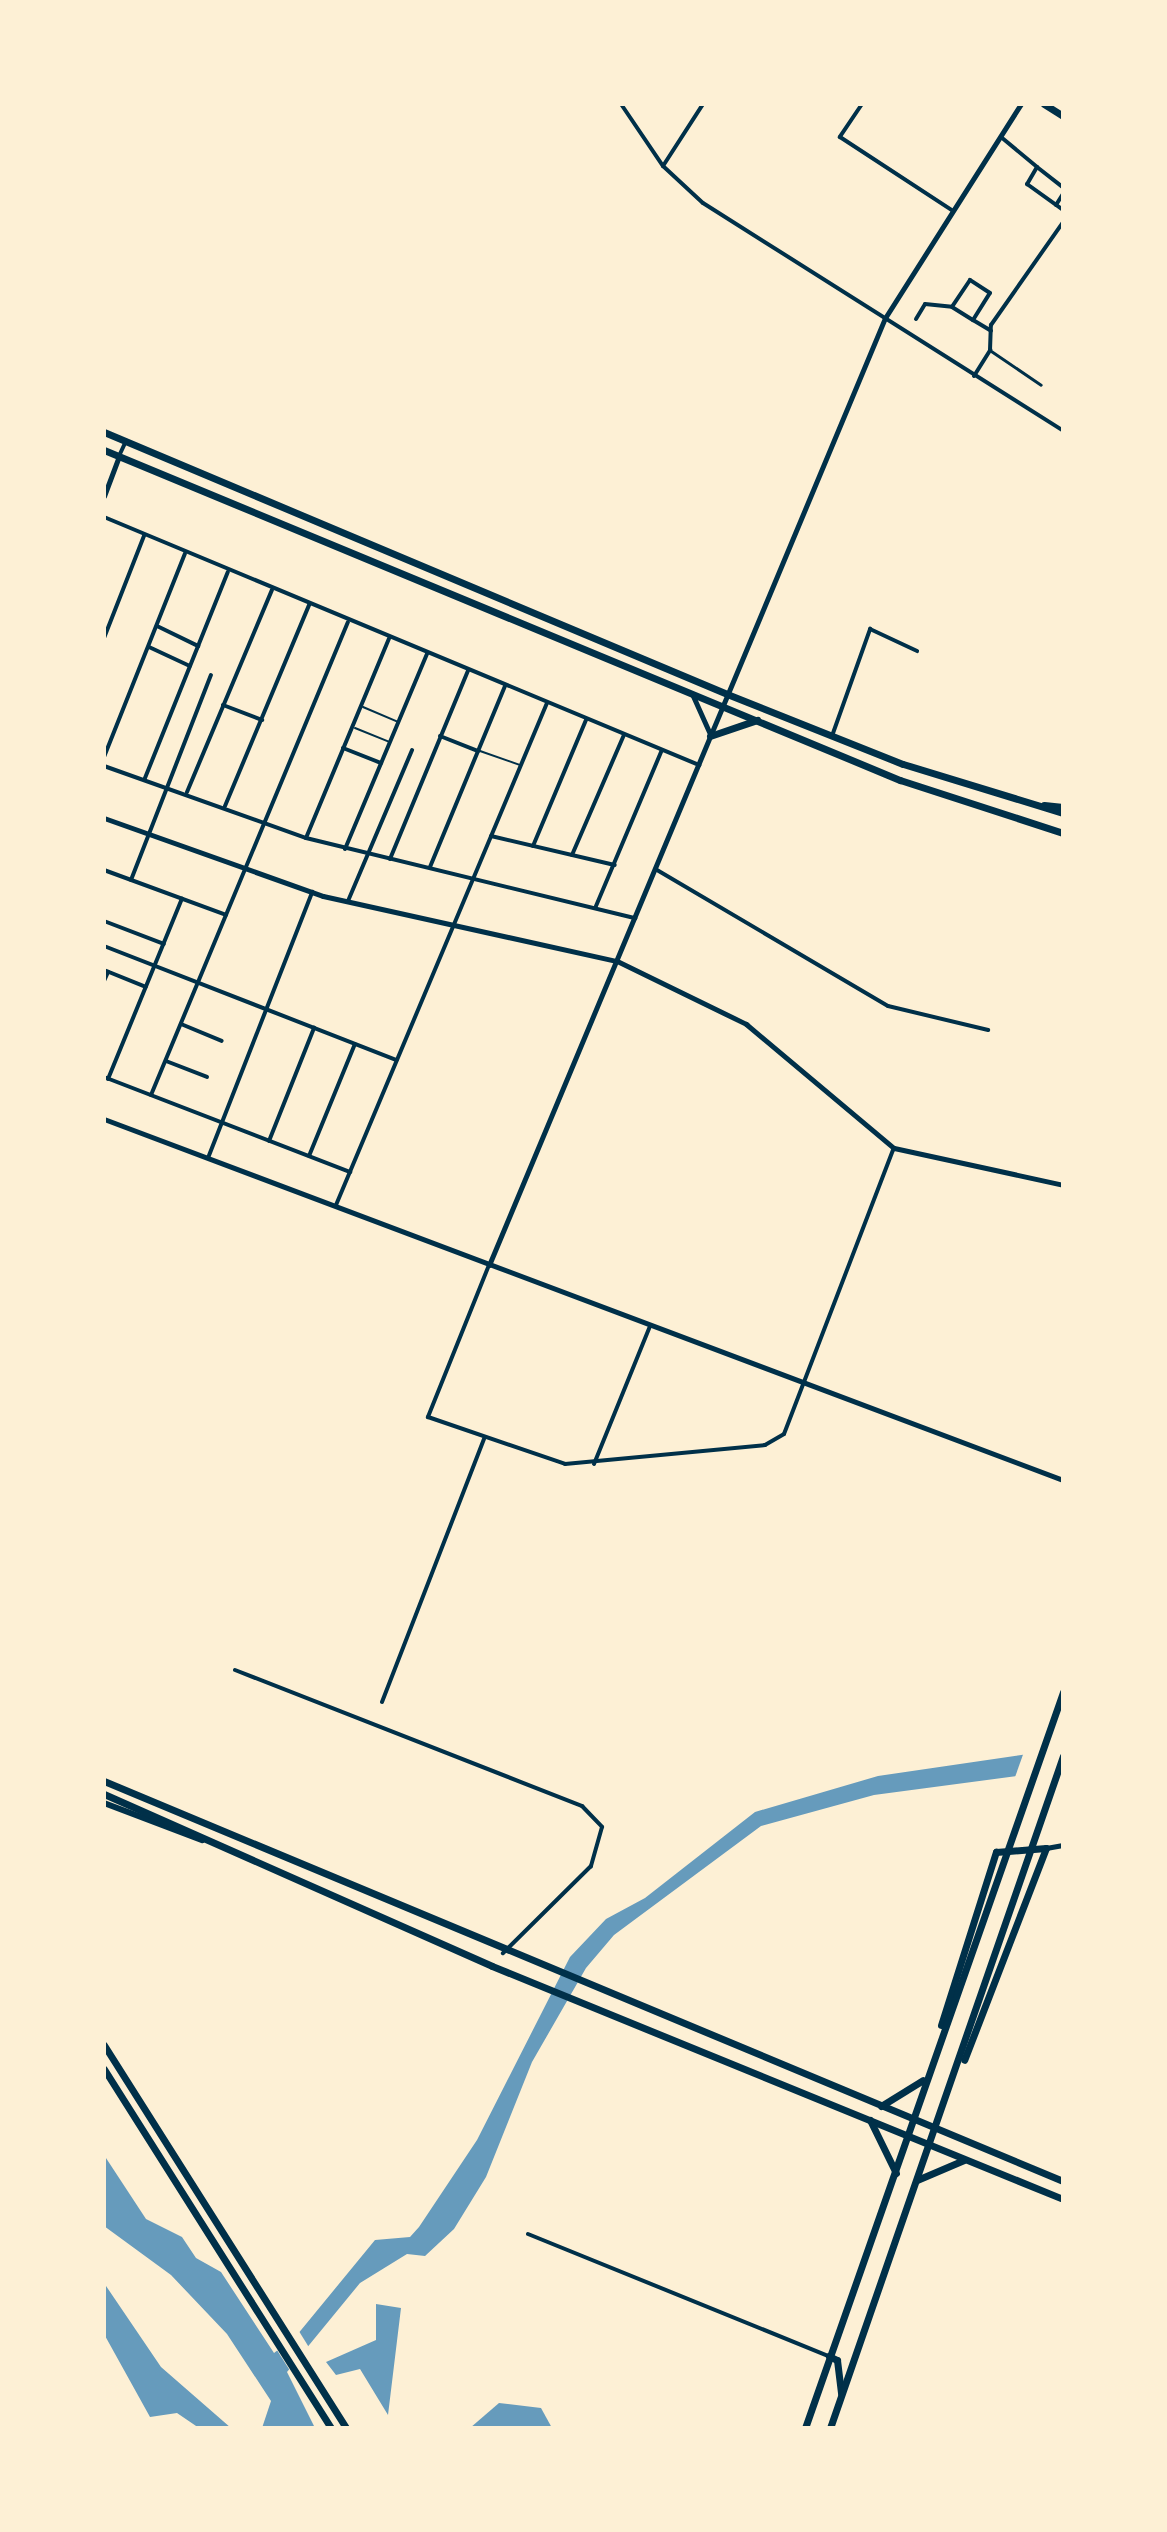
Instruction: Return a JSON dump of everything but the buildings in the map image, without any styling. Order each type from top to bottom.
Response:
[{"type":"main road","points":[[1044,104],[1063,116]]},
{"type":"main road","points":[[104,432],[832,736],[1026,804],[1063,813]]},
{"type":"main road","points":[[104,450],[761,720],[997,813],[1063,830]]},
{"type":"main road","points":[[710,736],[761,720]]},
{"type":"main road","points":[[1026,804],[1063,807]]},
{"type":"main road","points":[[805,2428],[1062,1693]]},
{"type":"main road","points":[[830,2428],[915,2181],[933,2146],[1063,1756]]},
{"type":"main road","points":[[104,1781],[506,1954],[1063,2181]]},
{"type":"main road","points":[[104,1794],[500,1969],[1063,2199]]},
{"type":"main road","points":[[104,1803],[215,1845]]},
{"type":"main road","points":[[935,2054],[951,1977],[996,1852],[1046,1848],[978,2039],[958,2068]]},
{"type":"main road","points":[[104,2045],[346,2428]]},
{"type":"main road","points":[[104,2069],[331,2428]]},
{"type":"main road","points":[[880,2107],[907,2096],[928,2075]]},
{"type":"main road","points":[[869,2118],[896,2174]]},
{"type":"main road","points":[[915,2181],[967,2160]]},
{"type":"main road","points":[[829,2356],[837,2360],[841,2394]]},
{"type":"street","points":[[621,104],[663,166],[752,237],[1063,431]]},
{"type":"street","points":[[663,166],[703,104]]},
{"type":"street","points":[[862,104],[840,137],[953,211]]},
{"type":"street","points":[[894,1148],[783,1437],[765,1445],[594,1464],[565,1464],[484,1439],[428,1417],[885,318],[1021,104]]},
{"type":"street","points":[[1001,137],[1063,187]]},
{"type":"street","points":[[1037,167],[1027,184],[1063,210]]},
{"type":"street","points":[[1056,205],[1063,194]]},
{"type":"street","points":[[974,376],[990,350],[991,331],[1063,222]]},
{"type":"street","points":[[952,307],[970,280],[990,293],[973,320]]},
{"type":"street","points":[[916,319],[925,304],[952,307],[991,331]]},
{"type":"street","points":[[990,350],[1041,385]]},
{"type":"street","points":[[104,496],[126,441]]},
{"type":"street","points":[[104,517],[228,572],[699,765]]},
{"type":"street","points":[[104,638],[144,536]]},
{"type":"street","points":[[104,757],[185,553]]},
{"type":"street","points":[[145,778],[228,572]]},
{"type":"street","points":[[187,792],[272,590]]},
{"type":"street","points":[[225,806],[309,605]]},
{"type":"street","points":[[151,1095],[348,622]]},
{"type":"street","points":[[157,625],[198,646]]},
{"type":"street","points":[[832,736],[848,708],[858,647],[870,629],[917,651]]},
{"type":"street","points":[[306,838],[389,639]]},
{"type":"street","points":[[148,647],[190,666]]},
{"type":"street","points":[[345,849],[427,654]]},
{"type":"street","points":[[390,859],[468,671]]},
{"type":"street","points":[[131,880],[211,675]]},
{"type":"street","points":[[430,867],[505,686]]},
{"type":"street","points":[[688,689],[710,736]]},
{"type":"street","points":[[335,1208],[547,703]]},
{"type":"street","points":[[223,705],[262,720]]},
{"type":"street","points":[[533,846],[586,719]]},
{"type":"street","points":[[572,855],[624,735]]},
{"type":"street","points":[[440,736],[478,751]]},
{"type":"street","points":[[343,748],[381,763]]},
{"type":"street","points":[[348,901],[412,750]]},
{"type":"street","points":[[596,906],[662,750]]},
{"type":"street","points":[[104,766],[187,792],[306,838],[596,906],[635,918]]},
{"type":"street","points":[[104,818],[312,892],[617,961],[746,1024],[894,1148],[1063,1185]]},
{"type":"street","points":[[491,836],[615,865]]},
{"type":"street","points":[[104,870],[226,915]]},
{"type":"street","points":[[657,870],[888,1006],[988,1030]]},
{"type":"street","points":[[207,1160],[312,892]]},
{"type":"street","points":[[182,899],[106,1078],[350,1172]]},
{"type":"street","points":[[104,921],[164,944]]},
{"type":"street","points":[[104,946],[397,1060]]},
{"type":"street","points":[[104,981],[106,971],[146,987]]},
{"type":"street","points":[[181,1024],[222,1041]]},
{"type":"street","points":[[269,1141],[314,1028]]},
{"type":"street","points":[[309,1156],[355,1044]]},
{"type":"street","points":[[166,1061],[207,1077]]},
{"type":"street","points":[[104,1119],[1063,1480]]},
{"type":"street","points":[[594,1464],[650,1326]]},
{"type":"street","points":[[382,1702],[484,1439]]},
{"type":"street","points":[[235,1670],[582,1806],[602,1827],[591,1866],[506,1954]]},
{"type":"street","points":[[1046,1848],[1063,1845]]},
{"type":"street","points":[[528,2234],[829,2356]]},
{"type":"lane","points":[[360,705],[399,722]]},
{"type":"lane","points":[[351,727],[391,743]]},
{"type":"lane","points":[[478,751],[521,766]]},
{"type":"water","points":[[1063,1749],[1017,1776],[874,1795],[761,1826],[614,1935],[586,1968],[532,2062],[486,2177],[454,2229],[425,2256],[407,2254],[360,2283],[287,2372],[315,2428],[262,2428],[271,2401],[227,2334],[171,2275],[104,2226],[104,2155],[146,2219],[182,2237],[196,2258],[221,2272],[274,2353],[297,2335],[375,2240],[410,2237],[419,2227],[477,2140],[570,1957],[606,1919],[645,1898],[755,1812],[878,1776]]},
{"type":"water","points":[[104,2283],[161,2367],[231,2428],[199,2428],[177,2413],[150,2417],[104,2334]]},
{"type":"water","points":[[376,2304],[401,2308],[388,2415],[360,2369],[336,2375],[326,2362],[376,2340]]},
{"type":"water","points":[[499,2403],[541,2408],[552,2428],[470,2428]]},
{"type":"pier","points":[[1063,1745],[1063,1772],[1014,1780],[1025,1749]]},
{"type":"pier","points":[[297,2328],[310,2349],[294,2377],[275,2347]]}]
